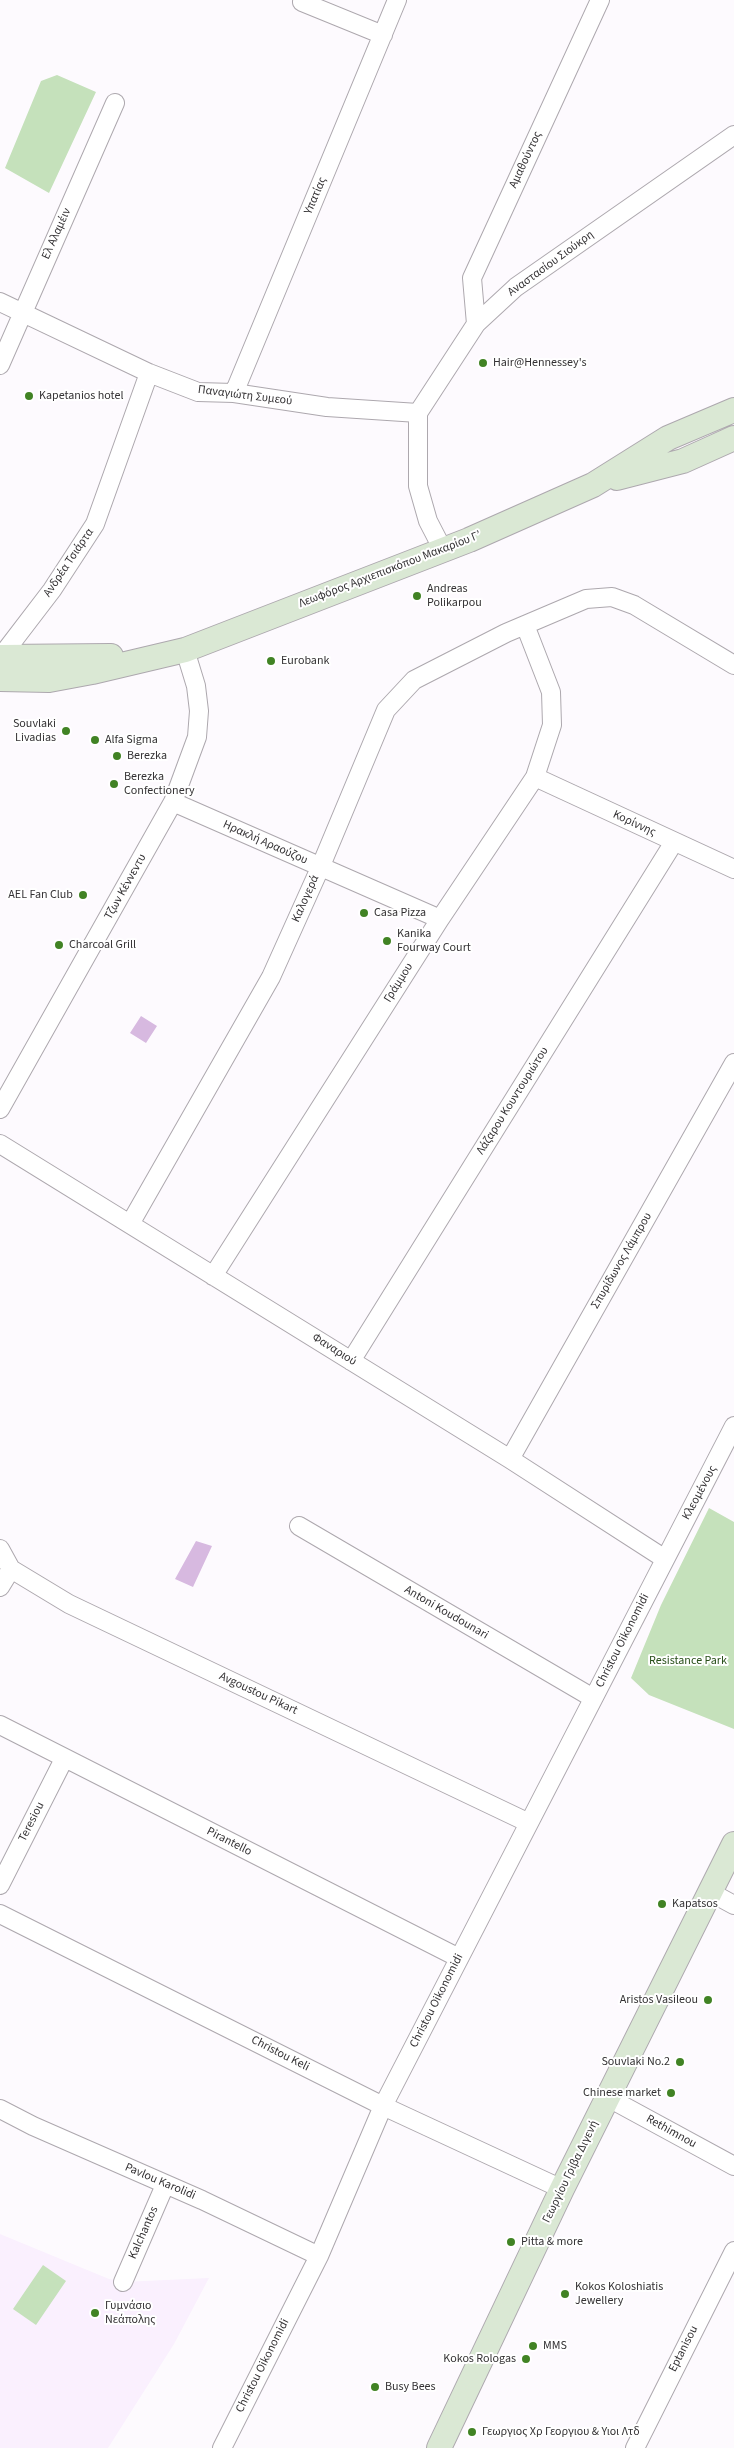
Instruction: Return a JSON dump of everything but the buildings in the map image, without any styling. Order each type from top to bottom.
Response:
[{"type":"main road","name":"Λεωφόρος Αρχιεπισκόπου Μακαρίου Γ’","points":[[0,679],[49,680],[185,650],[443,550],[593,484],[668,438],[734,410]]},
{"type":"main road","name":"Λεωφόρος Αρχιεπισκόπου Μακαρίου Γ’","points":[[593,484],[683,461],[734,438]]},
{"type":"main road","name":"Λεωφόρος Αρχιεπισκόπου Μακαρίου Γ’","points":[[0,658],[87,658],[185,650]]},
{"type":"main road","name":"Γεωργίου Γρίβα Διγενή","points":[[441,2447],[562,2189],[734,1844]]},
{"type":"street","name":"Υπατίας","points":[[234,393],[397,0]]},
{"type":"street","name":"Αμαθούντος","points":[[476,324],[472,278],[600,0]]},
{"type":"street","points":[[302,2],[382,35]]},
{"type":"street","name":"Ελ Αλαμέιν","points":[[0,365],[115,103]]},
{"type":"street","name":"Αναστασίου Σιούκρη","points":[[418,413],[476,324],[516,287],[734,134]]},
{"type":"street","name":"Παναγιώτη Συμεού","points":[[0,302],[149,372],[198,392],[234,393],[328,407],[418,413]]},
{"type":"street","name":"Ανδρέα Τσιάρτα","points":[[0,658],[52,590],[95,524],[149,372]]},
{"type":"street","points":[[418,413],[418,486],[428,520],[443,550]]},
{"type":"street","name":"Καλογερά","points":[[130,1224],[271,977],[320,868],[386,710],[414,680],[525,625],[586,599],[612,597],[634,604],[734,665]]},
{"type":"street","name":"Γράμμου","points":[[213,1276],[440,919],[535,777],[552,725],[552,692],[525,625]]},
{"type":"street","name":"Τζων Κέννεντυ","points":[[0,1109],[173,802],[197,737],[200,711],[196,686],[185,650]]},
{"type":"street","name":"Κορίννης","points":[[535,777],[734,869]]},
{"type":"street","name":"Ηρακλή Αραούζου","points":[[173,802],[440,919]]},
{"type":"street","name":"Λάζαρου Κουντουριώτου","points":[[351,1361],[674,842]]},
{"type":"street","name":"Σπυρίδωνος Λάμπρου","points":[[510,1459],[734,1063]]},
{"type":"street","name":"Φαναριού","points":[[0,1144],[510,1459],[665,1559]]},
{"type":"street","name":"Κλεομένους","points":[[665,1559],[734,1426]]},
{"type":"street","name":"Antoni Koudounari","points":[[299,1526],[593,1698]]},
{"type":"street","name":"Avgoustou Pikart","points":[[0,1550],[11,1569],[69,1604],[528,1823]]},
{"type":"street","name":"Christou Oikonomidi","points":[[222,2448],[319,2256],[383,2106],[665,1559]]},
{"type":"street","points":[[0,1588],[11,1569]]},
{"type":"street","name":"Pirantello","points":[[0,1725],[459,1958]]},
{"type":"street","name":"Teresiou","points":[[0,1885],[64,1759]]},
{"type":"street","points":[[710,1892],[734,1905]]},
{"type":"street","name":"Christou Keli","points":[[0,1914],[383,2106],[562,2189]]},
{"type":"street","name":"Rethimnou","points":[[607,2097],[734,2166]]},
{"type":"street","name":"Pavlou Karolidi","points":[[0,2110],[202,2200],[319,2256]]},
{"type":"street","name":"Kalchantos","points":[[123,2282],[165,2185]]},
{"type":"street","name":"Eptanisou","points":[[635,2448],[734,2251]]},
{"type":"shaded area","points":[[141,1016],[157,1026],[146,1043],[130,1033]]},
{"type":"shaded area","points":[[196,1541],[212,1546],[193,1587],[175,1579]]},
{"type":"shaded area","name":"Γυμνάσιο Νεάπολης","points":[[0,2234],[109,2279],[123,2282],[209,2278],[174,2344],[108,2448],[0,2448]]},
{"type":"green space","points":[[57,75],[96,92],[49,193],[5,168],[41,81]]},
{"type":"green space","name":"Resistance Park","points":[[709,1508],[734,1522],[734,1729],[649,1695],[631,1678],[661,1605]]},
{"type":"green space","points":[[43,2265],[66,2281],[36,2325],[13,2309]]},
{"type":"place","name":"Hair@Hennessey's","points":[[483,363]]},
{"type":"place","name":"Kapetanios hotel","points":[[29,396]]},
{"type":"place","name":"Andreas Polikarpou","points":[[417,596]]},
{"type":"place","name":"Eurobank","points":[[271,661]]},
{"type":"place","name":"Souvlaki Livadias","points":[[66,731]]},
{"type":"place","name":"Alfa Sigma","points":[[95,740]]},
{"type":"place","name":"Berezka","points":[[117,756]]},
{"type":"place","name":"Berezka Confectionery","points":[[114,784]]},
{"type":"place","name":"AEL Fan Club","points":[[83,895]]},
{"type":"place","name":"Casa Pizza","points":[[364,913]]},
{"type":"place","name":"Kanika Fourway Court","points":[[387,941]]},
{"type":"place","name":"Charcoal Grill","points":[[59,945]]},
{"type":"place","name":"Kapatsos","points":[[662,1904]]},
{"type":"place","name":"Aristos Vasileou","points":[[708,2000]]},
{"type":"place","name":"Souvlaki No.2","points":[[680,2062]]},
{"type":"place","name":"Chinese market","points":[[671,2093]]},
{"type":"place","name":"Pitta & more","points":[[511,2242]]},
{"type":"place","name":"Kokos Koloshiatis Jewellery","points":[[565,2294]]},
{"type":"place","name":"Γυμνάσιο Νεάπολης","points":[[95,2313]]},
{"type":"place","name":"MMS","points":[[533,2346]]},
{"type":"place","name":"Kokos Rologas","points":[[526,2359]]},
{"type":"place","name":"Busy Bees","points":[[375,2387]]},
{"type":"place","name":"Γεωργιος Χρ Γεοργιου & Υιοι Λτδ","points":[[472,2432]]}]
